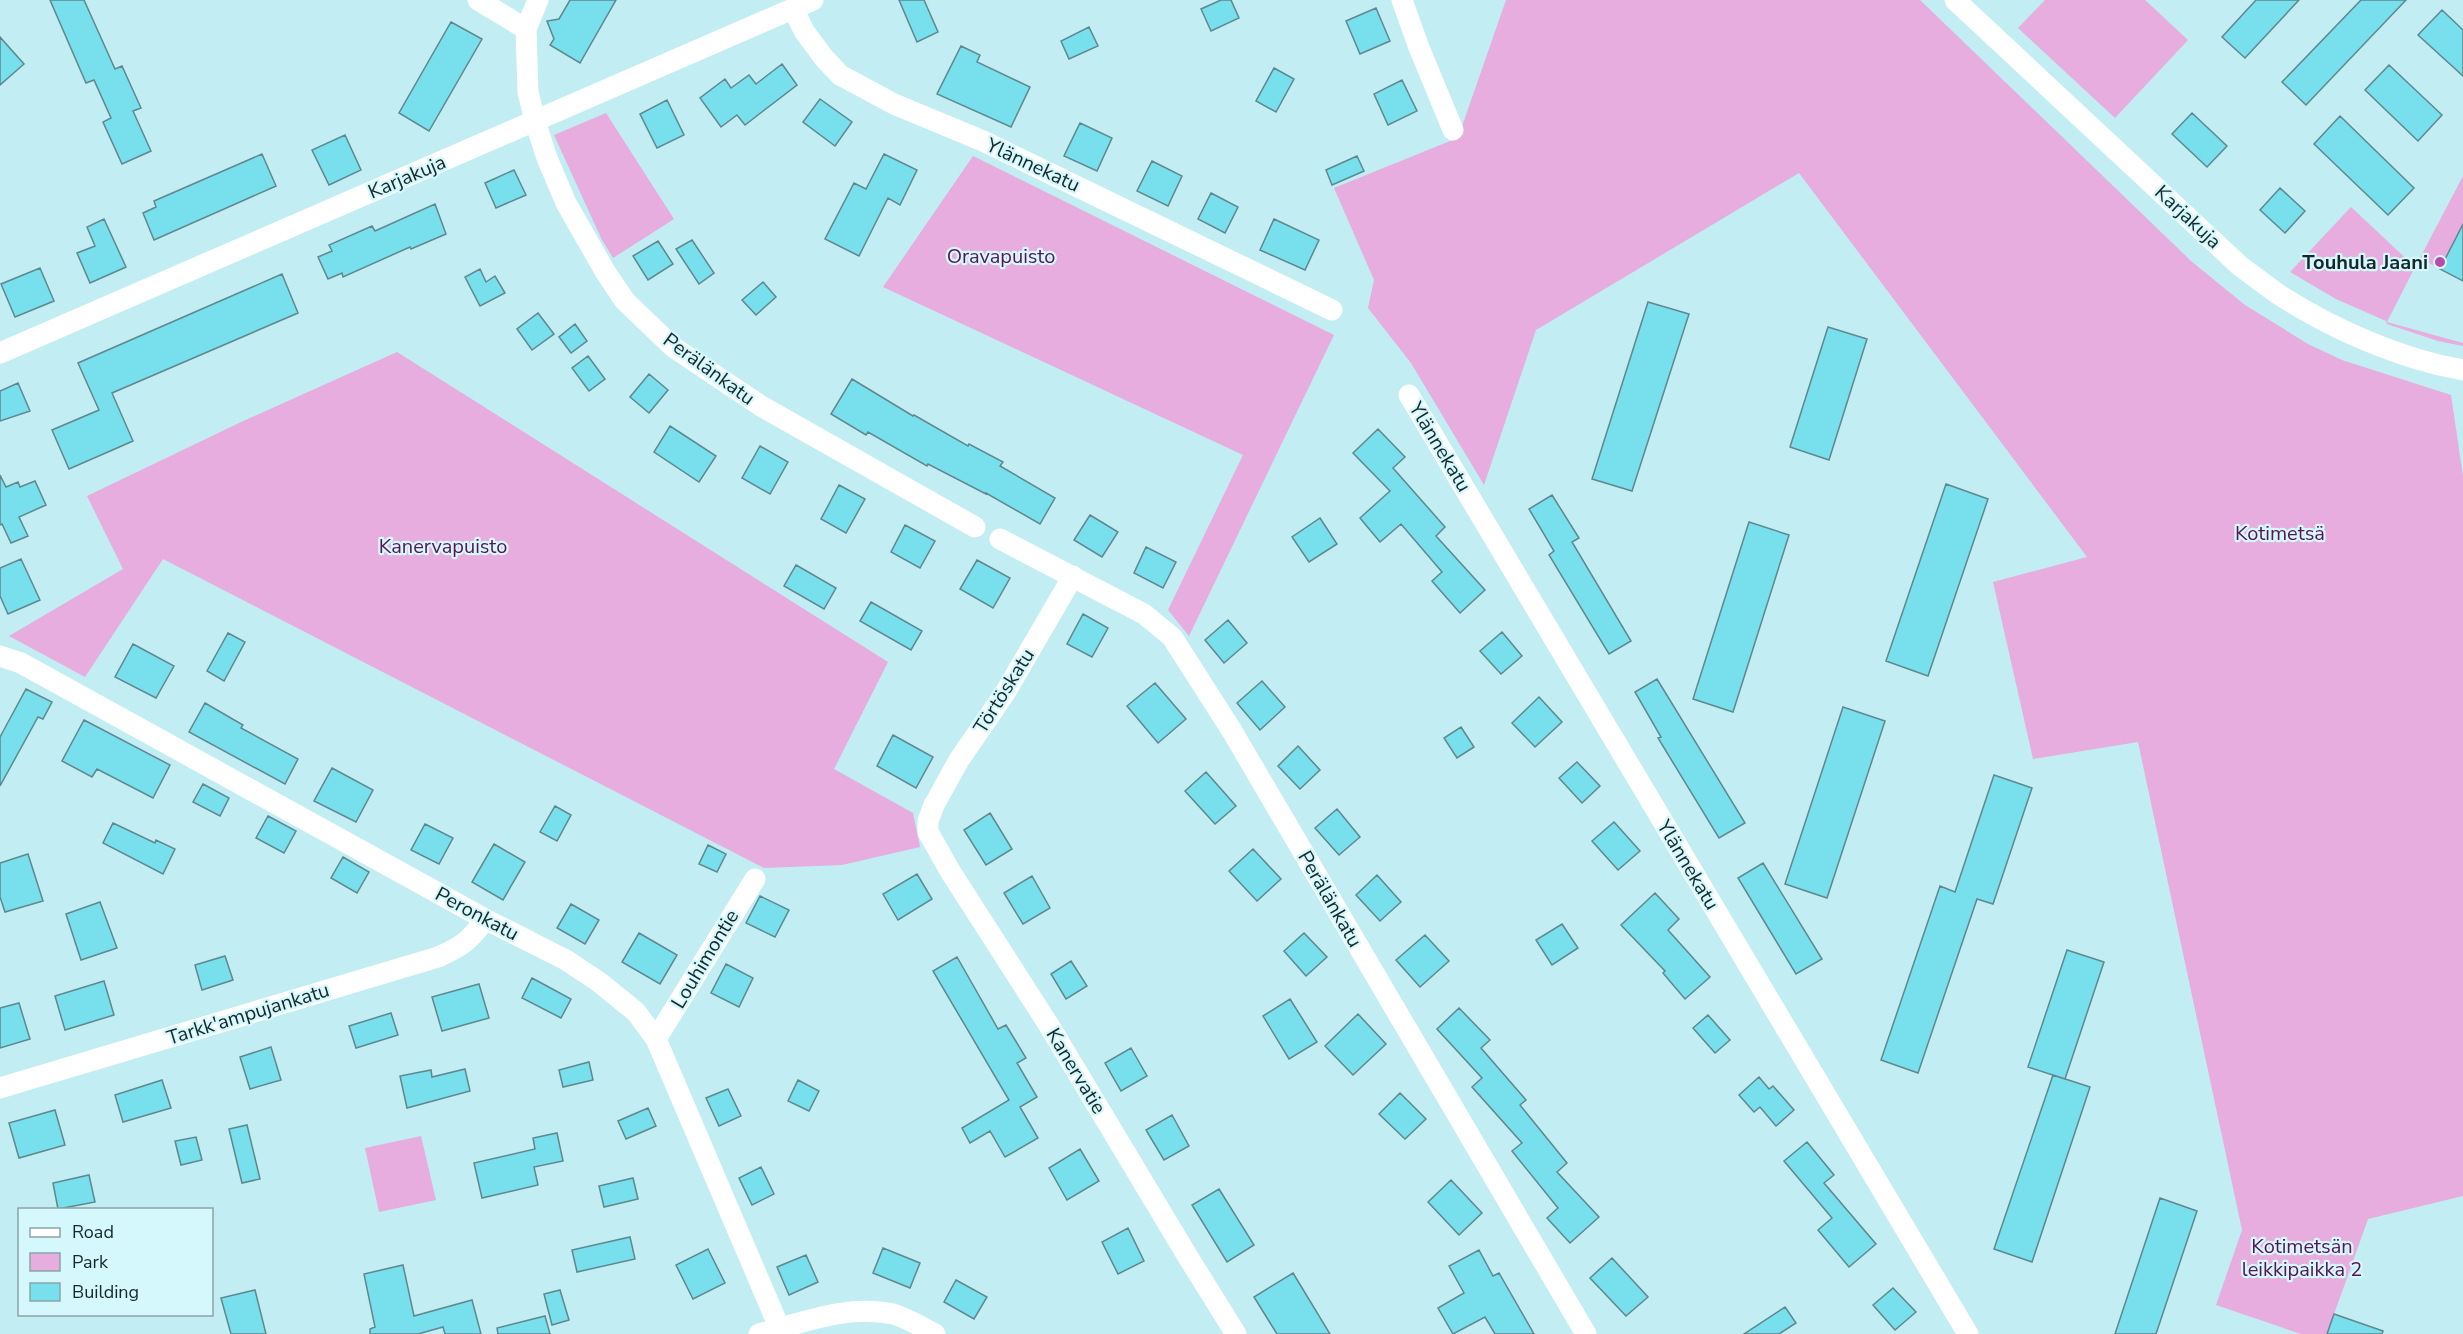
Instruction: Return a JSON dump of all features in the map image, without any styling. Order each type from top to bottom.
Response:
[{"type":"street","points":[[478,0],[526,29],[538,0]]},
{"type":"street","name":"Karjakuja","points":[[0,353],[813,0]]},
{"type":"street","points":[[1402,0],[1453,130]]},
{"type":"street","name":"Karjakuja","points":[[1955,0],[2240,266],[2280,296],[2327,322],[2381,346],[2445,367],[2463,370]]},
{"type":"street","name":"Ylännekatu","points":[[793,8],[804,30],[824,58],[840,75],[894,104],[983,141],[1332,310]]},
{"type":"street","name":"Perälänkatu","points":[[526,29],[528,92],[547,158],[566,203],[606,273],[625,301],[673,346],[761,406],[975,527]]},
{"type":"street","name":"Ylännekatu","points":[[1409,395],[1968,1334]]},
{"type":"street","name":"Perälänkatu","points":[[1000,539],[1144,614],[1172,637],[1232,731],[1586,1334]]},
{"type":"street","name":"Törtöskatu","points":[[934,805],[959,760],[1005,693],[1073,576]]},
{"type":"street","name":"Peronkatu","points":[[0,656],[32,669],[485,919],[566,960],[599,982],[636,1012],[656,1039],[774,1332]]},
{"type":"street","name":"Kanervatie","points":[[934,805],[928,821],[928,832],[950,871],[1050,1027],[1236,1334]]},
{"type":"street","name":"Louhimontie","points":[[656,1039],[755,879]]},
{"type":"street","name":"Tarkk'ampujankatu","points":[[0,1088],[438,957],[472,937],[485,919]]},
{"type":"street","points":[[774,1332],[817,1317],[860,1311],[893,1314],[935,1334]]},
{"type":"green space","name":"Kotimetsä","points":[[1506,0],[1920,0],[2191,261],[2245,305],[2308,344],[2342,360],[2451,395],[2463,476],[2463,1196],[2368,1219],[2327,1334],[2301,1334],[2216,1305],[2242,1230],[2138,742],[2033,759],[1993,582],[2087,557],[1799,173],[1536,330],[1484,485],[1411,363],[1368,308],[1374,280],[1334,188],[1455,139],[1459,135]]},
{"type":"green space","points":[[2045,0],[2145,0],[2188,40],[2115,118],[2018,28]]},
{"type":"green space","points":[[606,113],[674,219],[613,258],[601,238],[554,135]]},
{"type":"green space","name":"Oravapuisto","points":[[973,156],[1334,335],[1189,636],[1168,610],[1243,455],[883,287]]},
{"type":"green space","points":[[2463,176],[2463,224],[2440,269],[2420,258]]},
{"type":"green space","points":[[2351,207],[2415,267],[2387,322],[2463,343],[2463,346],[2438,341],[2387,324],[2386,321],[2336,299],[2290,272]]},
{"type":"green space","name":"Kanervapuisto","points":[[397,352],[888,662],[834,769],[913,813],[920,847],[842,865],[764,868],[163,559],[85,677],[9,636],[123,569],[87,496],[239,423]]},
{"type":"green space","points":[[421,1136],[436,1200],[379,1212],[365,1148]]},
{"type":"building","points":[[50,0],[84,0],[115,69],[122,66],[141,108],[133,111],[151,151],[122,164],[103,122],[111,118],[94,80],[86,83]]},
{"type":"building","points":[[570,0],[616,0],[580,63],[550,45],[554,39],[547,21],[559,19]]},
{"type":"building","points":[[899,0],[924,0],[938,32],[917,42]]},
{"type":"building","points":[[1221,0],[1231,0],[1239,18],[1211,31],[1201,9]]},
{"type":"building","points":[[2256,0],[2299,0],[2245,58],[2222,37]]},
{"type":"building","points":[[2361,0],[2406,0],[2306,105],[2282,82]]},
{"type":"building","points":[[1376,8],[1390,41],[1360,54],[1346,21]]},
{"type":"building","points":[[2442,10],[2463,30],[2463,76],[2418,35]]},
{"type":"building","points":[[451,22],[482,39],[429,131],[399,113]]},
{"type":"building","points":[[1089,27],[1098,46],[1069,59],[1061,41]]},
{"type":"building","points":[[0,37],[24,64],[0,85]]},
{"type":"building","points":[[961,46],[980,55],[977,62],[1030,87],[1011,127],[937,94]]},
{"type":"building","points":[[782,64],[797,85],[745,125],[737,115],[721,127],[700,98],[725,79],[731,88],[749,75],[756,84]]},
{"type":"building","points":[[2389,65],[2442,115],[2418,141],[2365,90]]},
{"type":"building","points":[[1274,68],[1294,79],[1276,112],[1256,101]]},
{"type":"building","points":[[1402,80],[1417,111],[1388,125],[1374,94]]},
{"type":"building","points":[[820,99],[852,122],[835,146],[803,122]]},
{"type":"building","points":[[667,100],[684,135],[657,148],[640,114]]},
{"type":"building","points":[[2192,113],[2227,146],[2207,167],[2172,134]]},
{"type":"building","points":[[2340,116],[2414,188],[2388,215],[2314,144]]},
{"type":"building","points":[[1080,123],[1112,138],[1097,171],[1064,156]]},
{"type":"building","points":[[345,135],[361,170],[329,185],[312,150]]},
{"type":"building","points":[[262,154],[276,186],[154,240],[143,213],[156,207],[154,201]]},
{"type":"building","points":[[884,154],[917,170],[900,205],[888,198],[859,256],[825,239],[854,183],[866,189]]},
{"type":"building","points":[[1357,156],[1364,171],[1332,185],[1326,170]]},
{"type":"building","points":[[1152,161],[1182,176],[1168,206],[1137,191]]},
{"type":"building","points":[[514,170],[526,195],[496,208],[485,183]]},
{"type":"building","points":[[2280,188],[2305,211],[2285,233],[2260,210]]},
{"type":"building","points":[[1211,193],[1238,207],[1225,233],[1198,219]]},
{"type":"building","points":[[435,204],[446,234],[411,249],[410,247],[343,277],[342,273],[328,279],[318,257],[332,251],[329,245],[372,226],[375,231]]},
{"type":"building","points":[[104,219],[126,267],[90,283],[77,253],[95,246],[87,227]]},
{"type":"building","points":[[1274,219],[1319,240],[1305,270],[1260,250]]},
{"type":"building","points":[[2463,224],[2463,281],[2440,269]]},
{"type":"building","points":[[692,240],[714,273],[699,284],[676,249]]},
{"type":"building","points":[[658,241],[673,264],[648,280],[633,256]]},
{"type":"building","points":[[40,268],[54,301],[15,317],[1,284]]},
{"type":"building","points":[[480,269],[486,282],[495,276],[505,293],[480,306],[465,277]]},
{"type":"building","points":[[282,274],[298,313],[112,393],[133,441],[69,469],[52,430],[99,410],[78,363]]},
{"type":"building","points":[[763,282],[776,297],[756,315],[742,300]]},
{"type":"building","points":[[1648,302],[1689,314],[1632,491],[1592,479]]},
{"type":"building","points":[[538,313],[554,334],[532,350],[517,329]]},
{"type":"building","points":[[575,324],[587,341],[571,353],[559,337]]},
{"type":"building","points":[[1828,327],[1867,339],[1829,460],[1790,447]]},
{"type":"building","points":[[588,356],[605,379],[589,391],[572,368]]},
{"type":"building","points":[[649,374],[668,390],[649,413],[630,397]]},
{"type":"building","points":[[852,379],[913,416],[1003,462],[1000,466],[1055,498],[1040,524],[986,493],[928,464],[927,466],[868,432],[866,435],[831,414]]},
{"type":"building","points":[[18,383],[30,411],[0,421],[0,391]]},
{"type":"building","points":[[670,426],[716,456],[699,482],[654,452]]},
{"type":"building","points":[[1378,429],[1405,457],[1393,468],[1445,527],[1436,536],[1485,590],[1460,613],[1432,581],[1442,572],[1401,524],[1380,542],[1360,518],[1390,491],[1353,453]]},
{"type":"building","points":[[760,446],[788,462],[770,494],[742,478]]},
{"type":"building","points":[[0,475],[6,487],[18,482],[20,487],[35,481],[46,505],[19,517],[28,536],[11,543],[2,524],[0,525]]},
{"type":"building","points":[[1946,484],[1988,499],[1928,676],[1886,661]]},
{"type":"building","points":[[839,485],[865,499],[846,533],[821,519]]},
{"type":"building","points":[[1552,495],[1579,538],[1572,542],[1631,641],[1609,654],[1549,555],[1554,551],[1529,509]]},
{"type":"building","points":[[1090,515],[1118,532],[1102,557],[1074,540]]},
{"type":"building","points":[[1320,518],[1337,544],[1309,562],[1292,537]]},
{"type":"building","points":[[1749,522],[1789,535],[1733,712],[1693,699]]},
{"type":"building","points":[[905,525],[935,541],[920,568],[891,552]]},
{"type":"building","points":[[1146,547],[1176,562],[1163,588],[1134,573]]},
{"type":"building","points":[[21,559],[40,600],[8,614],[0,596],[0,568]]},
{"type":"building","points":[[977,560],[1010,578],[993,608],[960,589]]},
{"type":"building","points":[[796,565],[836,588],[824,609],[784,586]]},
{"type":"building","points":[[871,602],[922,631],[911,650],[860,621]]},
{"type":"building","points":[[1083,614],[1108,628],[1092,657],[1067,644]]},
{"type":"building","points":[[1228,620],[1247,643],[1224,663],[1205,640]]},
{"type":"building","points":[[1502,632],[1522,656],[1501,674],[1480,651]]},
{"type":"building","points":[[228,633],[245,642],[224,681],[207,671]]},
{"type":"building","points":[[133,644],[174,666],[156,698],[115,677]]},
{"type":"building","points":[[1657,679],[1745,823],[1719,838],[1658,738],[1661,737],[1635,692]]},
{"type":"building","points":[[1262,681],[1285,707],[1260,730],[1237,703]]},
{"type":"building","points":[[1155,683],[1186,719],[1158,743],[1127,706]]},
{"type":"building","points":[[26,689],[52,702],[43,719],[38,717],[0,786],[0,737]]},
{"type":"building","points":[[1539,697],[1562,722],[1535,747],[1512,723]]},
{"type":"building","points":[[205,703],[243,725],[241,728],[298,759],[285,784],[189,732]]},
{"type":"building","points":[[1843,707],[1885,721],[1827,898],[1785,884]]},
{"type":"building","points":[[84,720],[170,765],[153,798],[97,769],[92,777],[62,761]]},
{"type":"building","points":[[1461,727],[1474,747],[1457,758],[1444,738]]},
{"type":"building","points":[[893,735],[933,757],[916,788],[877,766]]},
{"type":"building","points":[[1298,746],[1320,770],[1300,789],[1278,766]]},
{"type":"building","points":[[1577,762],[1600,786],[1582,803],[1559,778]]},
{"type":"building","points":[[332,768],[373,790],[356,822],[314,801]]},
{"type":"building","points":[[1206,772],[1236,806],[1215,824],[1185,791]]},
{"type":"building","points":[[1994,775],[2032,788],[1993,904],[1977,899],[1918,1073],[1881,1060],[1940,886],[1955,892]]},
{"type":"building","points":[[203,784],[229,798],[220,816],[193,802]]},
{"type":"building","points":[[555,806],[571,815],[557,841],[540,832]]},
{"type":"building","points":[[1337,809],[1360,837],[1339,855],[1315,828]]},
{"type":"building","points":[[990,813],[1012,849],[986,865],[964,830]]},
{"type":"building","points":[[268,816],[296,831],[284,853],[256,838]]},
{"type":"building","points":[[1614,822],[1640,851],[1618,870],[1592,841]]},
{"type":"building","points":[[113,823],[155,843],[156,840],[175,849],[163,874],[103,843]]},
{"type":"building","points":[[425,824],[453,838],[439,864],[411,850]]},
{"type":"building","points":[[494,844],[525,862],[503,900],[472,882]]},
{"type":"building","points":[[708,845],[726,854],[717,872],[699,864]]},
{"type":"building","points":[[1253,849],[1281,879],[1257,901],[1229,871]]},
{"type":"building","points":[[28,854],[43,901],[5,912],[0,897],[0,863]]},
{"type":"building","points":[[343,857],[369,872],[357,893],[331,878]]},
{"type":"building","points":[[1763,863],[1822,959],[1796,974],[1738,878]]},
{"type":"building","points":[[917,874],[932,899],[898,920],[883,894]]},
{"type":"building","points":[[1377,875],[1401,902],[1380,921],[1356,895]]},
{"type":"building","points":[[1032,876],[1050,908],[1023,924],[1004,893]]},
{"type":"building","points":[[1655,893],[1679,919],[1668,930],[1710,977],[1685,999],[1663,973],[1665,971],[1621,925]]},
{"type":"building","points":[[760,896],[789,910],[775,937],[746,923]]},
{"type":"building","points":[[100,902],[117,948],[81,960],[66,914]]},
{"type":"building","points":[[571,904],[599,920],[585,944],[557,928]]},
{"type":"building","points":[[1562,924],[1578,948],[1552,965],[1536,940]]},
{"type":"building","points":[[639,933],[677,955],[660,984],[622,962]]},
{"type":"building","points":[[1304,933],[1327,957],[1306,976],[1284,951]]},
{"type":"building","points":[[1425,935],[1449,961],[1420,987],[1396,960]]},
{"type":"building","points":[[2067,950],[2104,962],[2065,1079],[2028,1067]]},
{"type":"building","points":[[225,956],[233,980],[202,990],[195,965]]},
{"type":"building","points":[[957,957],[998,1029],[1006,1025],[1026,1058],[1017,1063],[1037,1097],[1020,1107],[1038,1138],[1005,1157],[990,1131],[970,1143],[962,1128],[1009,1100],[933,971]]},
{"type":"building","points":[[1071,961],[1087,986],[1066,999],[1051,974]]},
{"type":"building","points":[[726,964],[753,978],[739,1007],[711,993]]},
{"type":"building","points":[[532,978],[571,999],[561,1018],[522,998]]},
{"type":"building","points":[[104,981],[114,1015],[65,1030],[55,996]]},
{"type":"building","points":[[479,984],[489,1018],[442,1031],[432,997]]},
{"type":"building","points":[[1290,999],[1317,1042],[1289,1059],[1263,1016]]},
{"type":"building","points":[[19,1003],[30,1039],[0,1048],[0,1008]]},
{"type":"building","points":[[1459,1008],[1490,1040],[1481,1048],[1526,1100],[1520,1105],[1567,1163],[1557,1172],[1599,1217],[1570,1243],[1547,1218],[1558,1208],[1512,1151],[1522,1143],[1472,1087],[1482,1078],[1437,1029]]},
{"type":"building","points":[[391,1013],[398,1035],[356,1048],[349,1026]]},
{"type":"building","points":[[1358,1014],[1386,1044],[1353,1075],[1325,1046]]},
{"type":"building","points":[[1708,1015],[1730,1040],[1715,1053],[1693,1028]]},
{"type":"building","points":[[271,1047],[281,1080],[250,1089],[240,1057]]},
{"type":"building","points":[[1131,1048],[1147,1076],[1121,1091],[1105,1063]]},
{"type":"building","points":[[589,1062],[593,1080],[563,1087],[559,1070]]},
{"type":"building","points":[[465,1069],[470,1091],[407,1108],[400,1076],[431,1070],[432,1077]]},
{"type":"building","points":[[2053,1075],[2090,1087],[2032,1262],[1994,1249]]},
{"type":"building","points":[[1759,1077],[1769,1089],[1773,1086],[1794,1110],[1776,1126],[1760,1107],[1754,1112],[1739,1095]]},
{"type":"building","points":[[162,1080],[171,1108],[123,1122],[115,1095]]},
{"type":"building","points":[[798,1080],[819,1091],[809,1111],[788,1101]]},
{"type":"building","points":[[728,1089],[741,1116],[719,1126],[706,1098]]},
{"type":"building","points":[[1400,1093],[1426,1119],[1405,1139],[1379,1114]]},
{"type":"building","points":[[648,1108],[656,1126],[626,1139],[618,1121]]},
{"type":"building","points":[[55,1110],[65,1145],[19,1158],[9,1123]]},
{"type":"building","points":[[1172,1115],[1189,1146],[1164,1160],[1146,1130]]},
{"type":"building","points":[[247,1125],[260,1179],[242,1183],[229,1129]]},
{"type":"building","points":[[557,1133],[563,1161],[534,1167],[538,1185],[482,1198],[474,1163],[535,1149],[533,1138]]},
{"type":"building","points":[[196,1137],[202,1160],[181,1165],[175,1141]]},
{"type":"building","points":[[1807,1142],[1834,1175],[1824,1183],[1876,1244],[1849,1267],[1818,1230],[1832,1218],[1784,1161]]},
{"type":"building","points":[[1080,1149],[1099,1181],[1067,1200],[1049,1168]]},
{"type":"building","points":[[761,1167],[774,1194],[752,1205],[739,1178]]},
{"type":"building","points":[[89,1175],[95,1202],[58,1208],[53,1183]]},
{"type":"building","points":[[633,1178],[638,1199],[604,1207],[599,1186]]},
{"type":"building","points":[[1451,1180],[1482,1213],[1459,1235],[1428,1202]]},
{"type":"building","points":[[1219,1189],[1254,1245],[1227,1262],[1192,1205]]},
{"type":"building","points":[[2160,1198],[2197,1211],[2156,1334],[2115,1334]]},
{"type":"building","points":[[1128,1228],[1144,1261],[1118,1274],[1102,1242]]},
{"type":"building","points":[[630,1237],[635,1259],[577,1272],[572,1250]]},
{"type":"building","points":[[883,1248],[920,1263],[910,1288],[873,1273]]},
{"type":"building","points":[[708,1249],[725,1283],[693,1299],[676,1265]]},
{"type":"building","points":[[1479,1250],[1493,1276],[1499,1273],[1534,1334],[1495,1334],[1485,1317],[1453,1334],[1438,1308],[1464,1293],[1449,1266]]},
{"type":"building","points":[[806,1255],[818,1282],[789,1295],[777,1267]]},
{"type":"building","points":[[1612,1258],[1648,1297],[1626,1316],[1590,1278]]},
{"type":"building","points":[[403,1265],[414,1316],[472,1300],[481,1334],[445,1334],[443,1327],[418,1334],[370,1334],[370,1329],[375,1327],[364,1274]]},
{"type":"building","points":[[1293,1273],[1330,1334],[1277,1334],[1254,1297]]},
{"type":"building","points":[[956,1280],[987,1297],[974,1319],[944,1302]]},
{"type":"building","points":[[1893,1288],[1916,1312],[1895,1330],[1873,1305]]},
{"type":"building","points":[[255,1290],[266,1334],[231,1334],[221,1298]]},
{"type":"building","points":[[560,1290],[569,1320],[552,1325],[544,1294]]},
{"type":"building","points":[[1785,1307],[1796,1323],[1779,1334],[1744,1334]]},
{"type":"building","points":[[2334,1314],[2383,1331],[2382,1334],[2327,1334]]},
{"type":"building","points":[[545,1316],[550,1334],[498,1334],[497,1328]]},
{"type":"place","name":"Touhula Jaani","points":[[2440,262]]},
{"type":"park label","name":"Kotimetsän leikkipaikka 2","points":[[2302,1258]]}]
